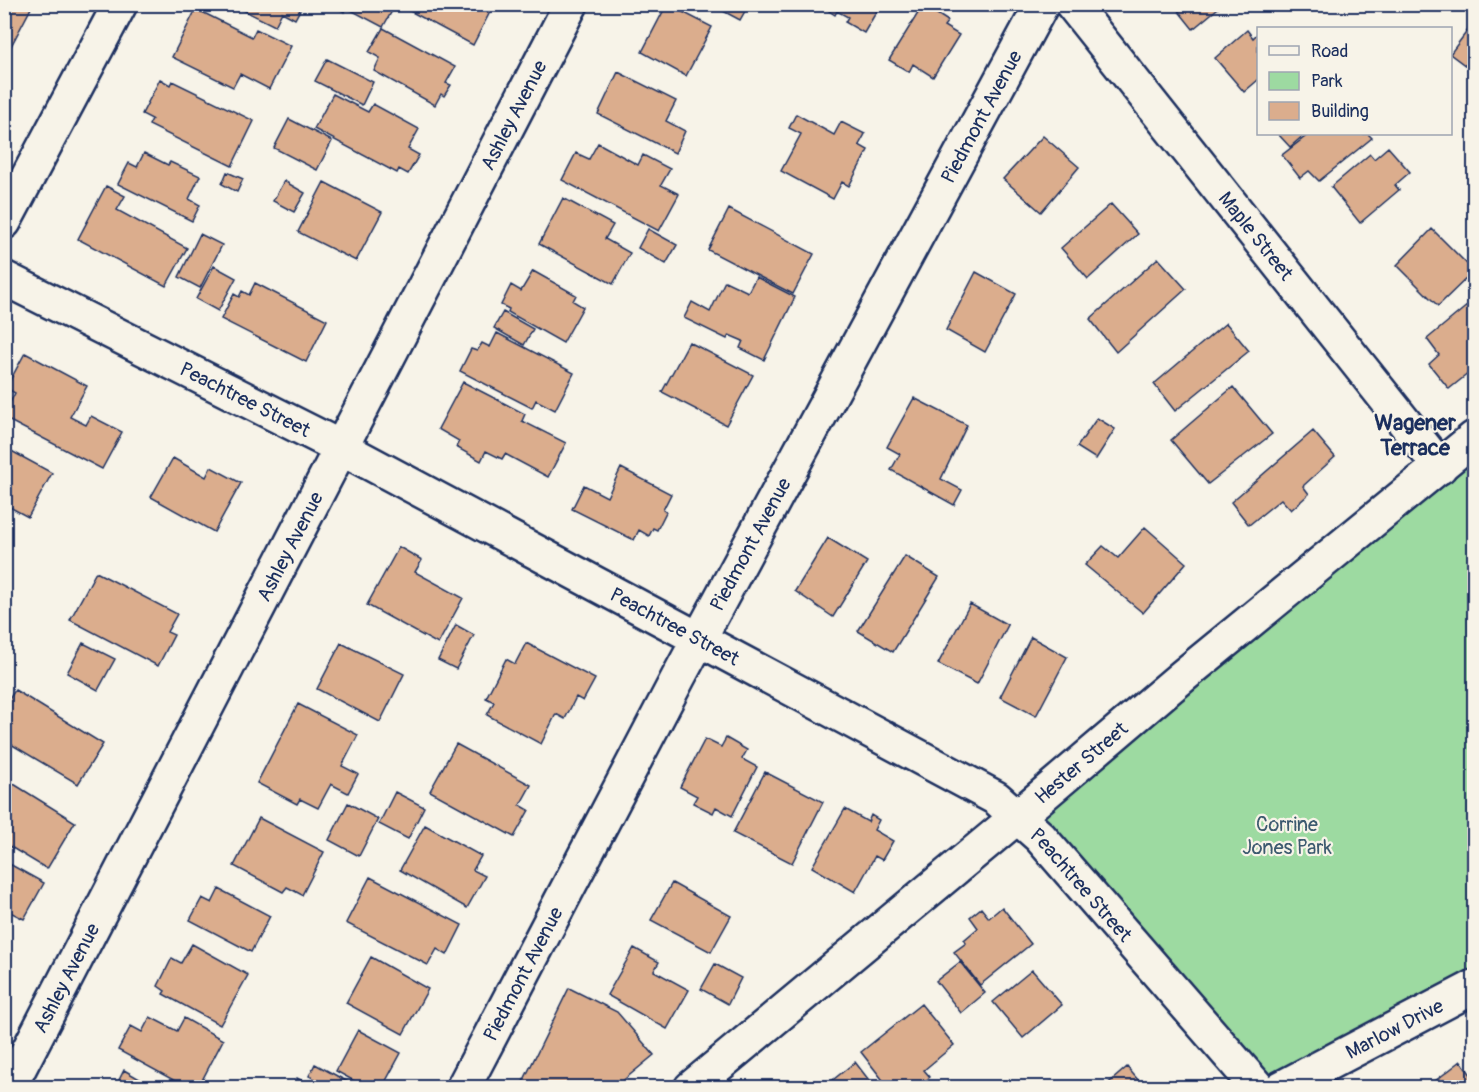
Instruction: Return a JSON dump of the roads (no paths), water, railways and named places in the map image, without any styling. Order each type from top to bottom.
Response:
[{"type":"street","points":[[4,222],[120,4]]},
{"type":"street","name":"Ashley Avenue","points":[[9,1088],[571,4]]},
{"type":"street","name":"Piedmont Avenue","points":[[463,1088],[699,639],[1042,4]]},
{"type":"street","name":"Maple Street","points":[[1072,4],[1440,467]]},
{"type":"street","name":"Peachtree Street","points":[[4,278],[340,447],[996,798],[1040,837],[1258,1088]]},
{"type":"street","name":"Hester Street","points":[[698,1085],[1183,676],[1474,438]]},
{"type":"street","name":"Marlow Drive","points":[[1281,1088],[1474,987]]},
{"type":"district","name":"Wagener Terrace","points":[[1415,436]]},
{"type":"park label","name":"Corrine Jones Park","points":[[1287,836]]}]
